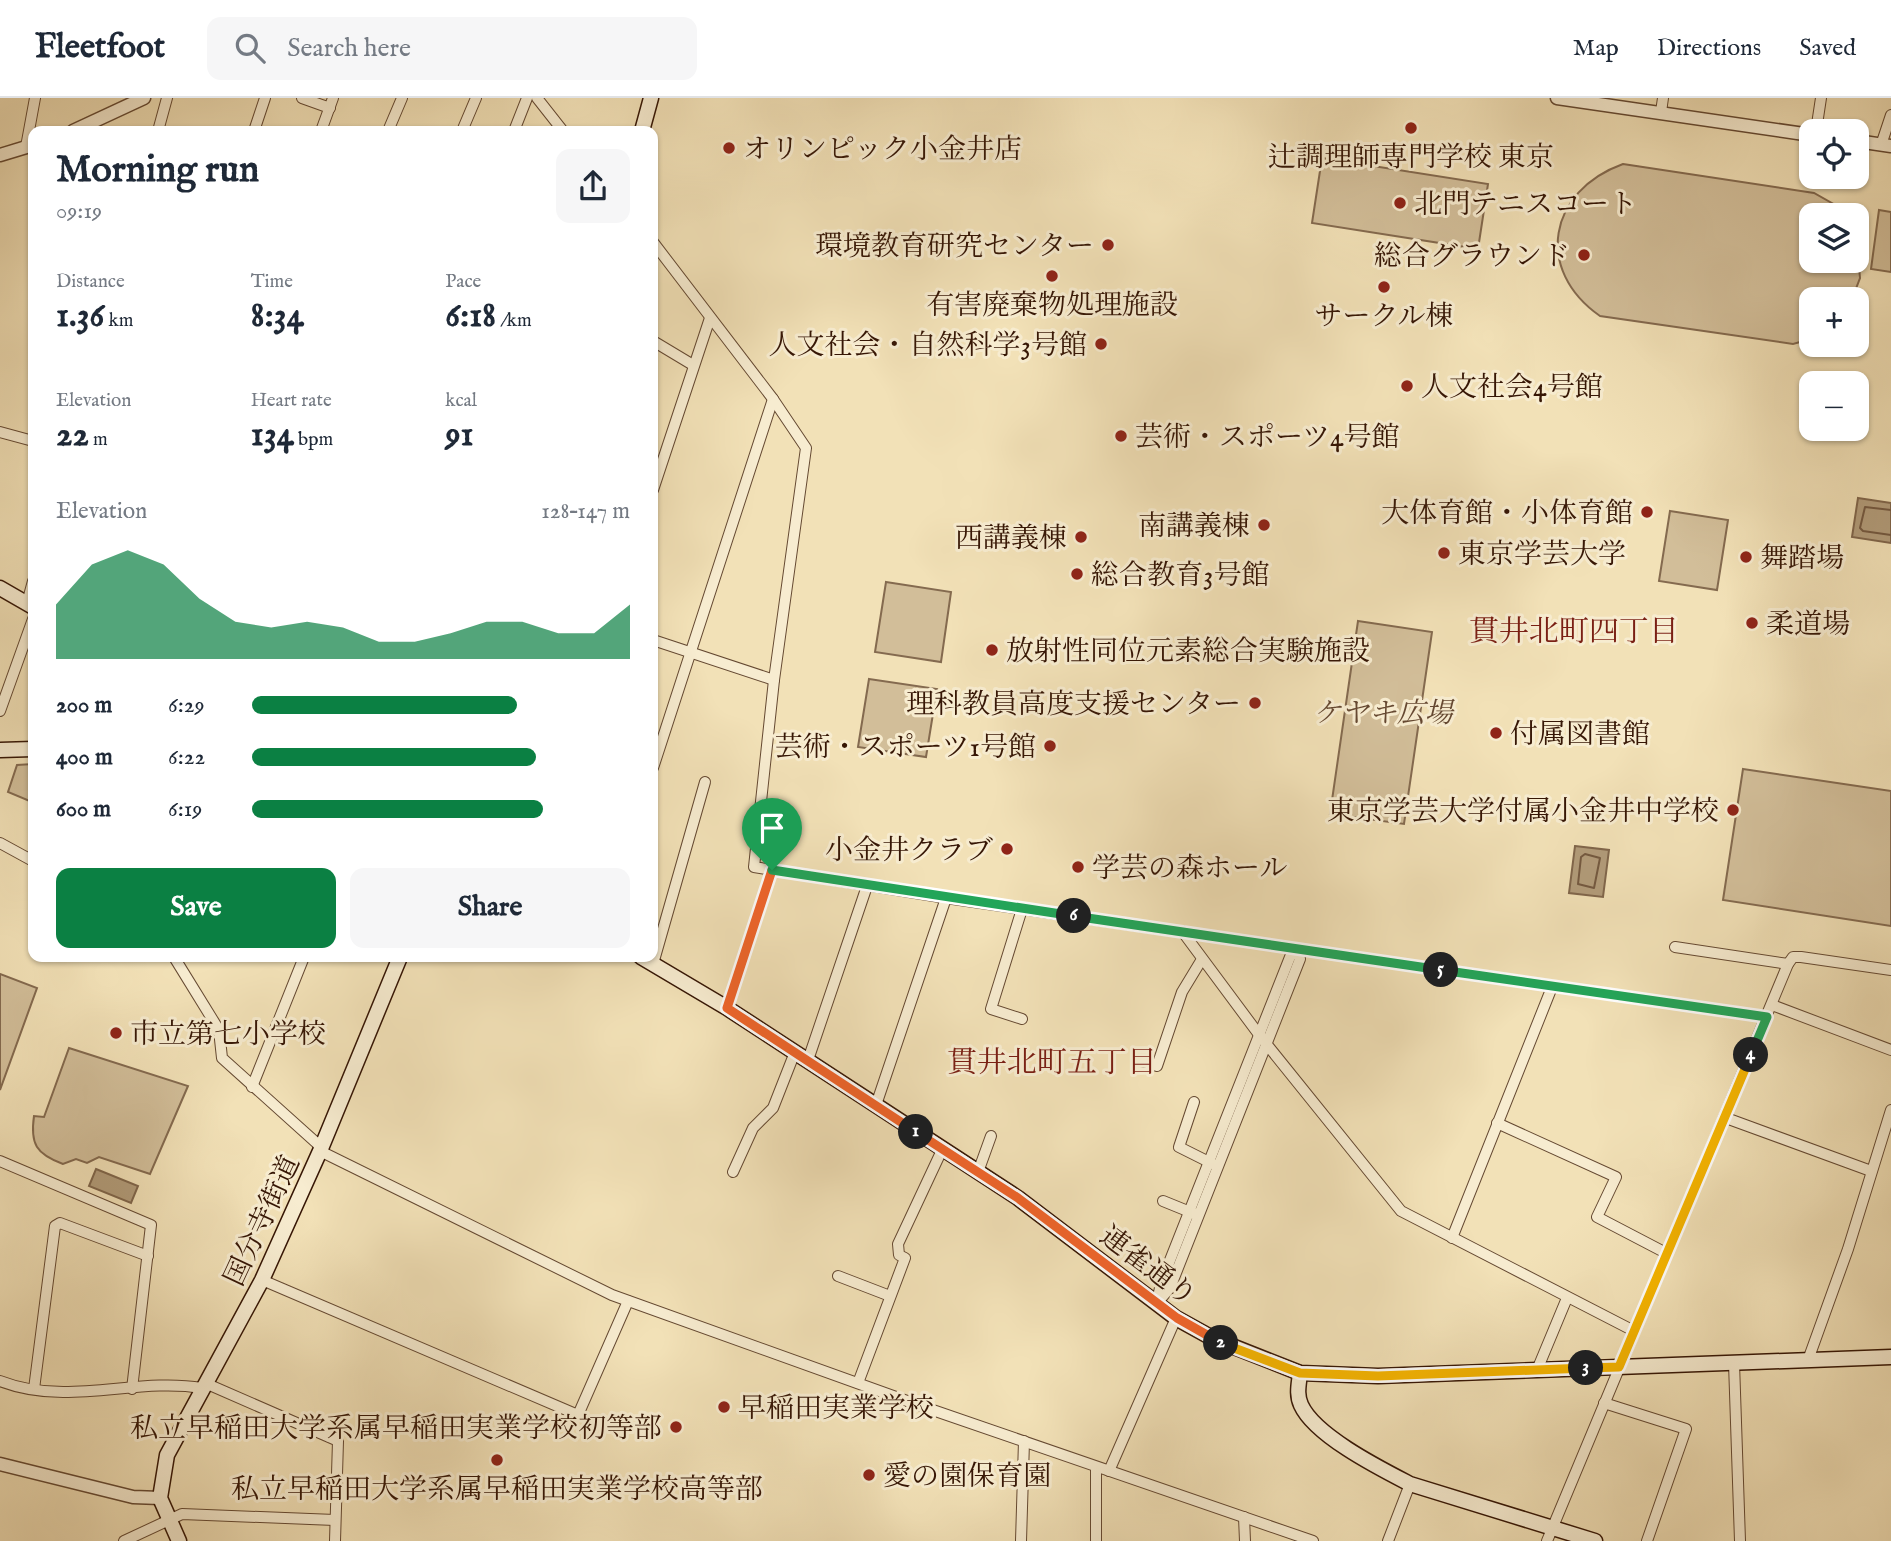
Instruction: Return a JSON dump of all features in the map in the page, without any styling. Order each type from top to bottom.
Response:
[{"type":"main road","points":[[643,126],[651,98]]},
{"type":"main road","points":[[0,588],[28,604]]},
{"type":"main road","points":[[0,750],[28,748]]},
{"type":"main road","name":"国分寺街道","points":[[160,1499],[167,1455],[262,1280],[398,962]]},
{"type":"main road","name":"連雀通り","points":[[649,962],[727,1008],[978,1172],[1060,1229],[1177,1318],[1247,1355],[1300,1373],[1378,1376],[1891,1357]]},
{"type":"main road","points":[[1300,1373],[1298,1397],[1312,1419],[1351,1450],[1410,1484],[1550,1535],[1595,1541]]},
{"type":"main road","points":[[160,1499],[180,1541]]},
{"type":"street","points":[[32,126],[35,98]]},
{"type":"street","points":[[85,126],[144,98]]},
{"type":"street","points":[[159,126],[167,98]]},
{"type":"street","points":[[256,126],[265,98]]},
{"type":"street","points":[[302,98],[332,103],[323,126]]},
{"type":"street","points":[[390,126],[402,98]]},
{"type":"street","points":[[465,126],[476,98]]},
{"type":"street","points":[[516,126],[527,98]]},
{"type":"street","points":[[537,98],[559,126]]},
{"type":"street","points":[[1557,98],[1799,133]]},
{"type":"street","points":[[1661,112],[1662,98]]},
{"type":"street","points":[[1818,119],[1821,98]]},
{"type":"street","points":[[1886,146],[1891,115]]},
{"type":"street","points":[[0,155],[28,147]]},
{"type":"street","points":[[658,249],[773,399],[806,448],[774,680],[754,867],[946,898],[1767,1017]]},
{"type":"street","points":[[658,474],[710,318]]},
{"type":"street","points":[[658,344],[693,365]]},
{"type":"street","points":[[658,752],[773,399]]},
{"type":"street","points":[[0,432],[28,440]]},
{"type":"street","points":[[0,711],[28,633]]},
{"type":"street","points":[[658,642],[774,680]]},
{"type":"street","points":[[658,927],[705,782]]},
{"type":"street","points":[[0,843],[28,858]]},
{"type":"street","points":[[727,1008],[772,870]]},
{"type":"street","points":[[808,1060],[867,886]]},
{"type":"street","points":[[876,1105],[946,898]]},
{"type":"street","points":[[1022,909],[991,1009],[1022,1018]]},
{"type":"street","points":[[1182,932],[1260,1036],[1401,1211],[1634,1331]]},
{"type":"street","points":[[1675,947],[1788,964]]},
{"type":"street","points":[[1214,1165],[1290,957],[1298,949]]},
{"type":"street","points":[[1157,1303],[1161,1283],[1268,1045],[1300,959],[1298,949]]},
{"type":"street","points":[[1550,1535],[1788,964],[1793,957],[1801,957],[1891,970]]},
{"type":"street","points":[[1141,1061],[1157,1066],[1182,992],[1202,959]]},
{"type":"street","points":[[177,962],[219,1030],[222,1058],[320,1149],[628,1301],[1313,1541]]},
{"type":"street","points":[[252,1087],[302,962]]},
{"type":"street","points":[[1452,1238],[1552,987]]},
{"type":"street","points":[[1772,1005],[1891,1050]]},
{"type":"street","points":[[733,1172],[753,1128],[773,1108],[795,1052]]},
{"type":"street","points":[[1194,1102],[1179,1147],[1214,1165]]},
{"type":"street","points":[[1808,1360],[1848,1250],[1891,1110]]},
{"type":"street","points":[[1726,1118],[1871,1171]]},
{"type":"street","points":[[1497,1123],[1616,1177],[1597,1217],[1666,1253]]},
{"type":"street","points":[[978,1172],[991,1136]]},
{"type":"street","points":[[858,1383],[905,1258],[900,1255],[898,1244],[942,1150]]},
{"type":"street","points":[[0,1161],[151,1225],[132,1389]]},
{"type":"street","points":[[1163,1201],[1194,1214]]},
{"type":"street","points":[[34,1389],[55,1226],[60,1223],[148,1256]]},
{"type":"street","points":[[838,1276],[890,1296]]},
{"type":"street","points":[[262,1280],[578,1415],[628,1301]]},
{"type":"street","points":[[1537,1370],[1567,1298]]},
{"type":"street","points":[[1109,1471],[1177,1318]]},
{"type":"street","points":[[1734,1363],[1740,1541]]},
{"type":"street","points":[[0,1381],[34,1389],[76,1394],[204,1385],[338,1441],[335,1541]]},
{"type":"street","points":[[1604,1403],[1686,1429],[1647,1541]]},
{"type":"street","points":[[1021,1541],[1024,1441]]},
{"type":"street","points":[[0,1464],[133,1497],[160,1499]]},
{"type":"street","points":[[1096,1467],[1096,1541]]},
{"type":"street","points":[[1388,1541],[1410,1484]]},
{"type":"street","points":[[124,1541],[182,1514],[335,1520]]},
{"type":"street","points":[[1244,1517],[1245,1541]]},
{"type":"green space","name":"北門テニスコート","points":[[1322,158],[1488,184],[1478,249],[1312,223]]},
{"type":"green space","points":[[1623,164],[1814,193],[1832,203],[1799,203],[1799,273],[1860,273],[1857,287],[1799,287],[1799,342],[1793,344],[1600,316],[1579,297],[1565,277],[1558,255],[1559,233],[1565,212],[1578,193],[1598,176]]},
{"type":"green space","points":[[1879,210],[1891,212],[1891,272],[1871,269]]},
{"type":"green space","points":[[1670,511],[1728,520],[1717,590],[1659,581]]},
{"type":"green space","points":[[886,582],[951,592],[941,662],[875,652]]},
{"type":"green space","name":"ケヤキ広場","points":[[1358,621],[1432,632],[1404,824],[1330,814]]},
{"type":"green space","points":[[869,679],[937,689],[926,757],[858,747]]},
{"type":"green space","points":[[28,764],[28,800],[8,792],[17,765]]},
{"type":"green space","points":[[1743,769],[1891,791],[1891,926],[1723,900]]},
{"type":"green space","points":[[0,974],[37,988],[0,1090]]},
{"type":"green space","points":[[69,1048],[188,1086],[150,1174],[99,1157],[87,1163],[76,1159],[63,1164],[37,1147],[33,1134],[34,1116],[44,1117]]},
{"type":"water","points":[[1858,498],[1891,503],[1891,543],[1852,537]]},
{"type":"water","points":[[1575,846],[1609,850],[1603,897],[1569,893]]},
{"type":"water","points":[[96,1169],[138,1186],[131,1203],[89,1186]]},
{"type":"place","name":"辻調理師専門学校 東京","points":[[1411,128]]},
{"type":"place","name":"オリンピック小金井店","points":[[729,148]]},
{"type":"place","name":"北門テニスコート","points":[[1400,203]]},
{"type":"place","name":"環境教育研究センター","points":[[1108,245]]},
{"type":"place","name":"総合グラウンド","points":[[1584,255]]},
{"type":"place","name":"有害廃棄物処理施設","points":[[1052,276]]},
{"type":"place","name":"サークル棟","points":[[1384,287]]},
{"type":"place","name":"人文社会・自然科学3号館","points":[[1101,344]]},
{"type":"place","name":"人文社会4号館","points":[[1407,386]]},
{"type":"place","name":"芸術・スポーツ4号館","points":[[1121,436]]},
{"type":"place","name":"大体育館・小体育館","points":[[1647,512]]},
{"type":"place","name":"南講義棟","points":[[1264,525]]},
{"type":"place","name":"西講義棟","points":[[1081,537]]},
{"type":"place","name":"東京学芸大学","points":[[1444,553]]},
{"type":"place","name":"舞踏場","points":[[1746,557]]},
{"type":"place","name":"総合教育3号館","points":[[1077,574]]},
{"type":"place","name":"柔道場","points":[[1752,623]]},
{"type":"place","name":"放射性同位元素総合実験施設","points":[[992,650]]},
{"type":"place","name":"理科教員高度支援センター","points":[[1255,703]]},
{"type":"place","name":"付属図書館","points":[[1496,733]]},
{"type":"place","name":"芸術・スポーツ1号館","points":[[1050,746]]},
{"type":"place","name":"東京学芸大学付属小金井中学校","points":[[1733,810]]},
{"type":"place","name":"小金井クラブ","points":[[1007,849]]},
{"type":"place","name":"学芸の森ホール","points":[[1078,867]]},
{"type":"place","name":"市立第七小学校","points":[[116,1033]]},
{"type":"place","name":"早稲田実業学校","points":[[724,1407]]},
{"type":"place","name":"私立早稲田大学系属早稲田実業学校初等部","points":[[676,1427]]},
{"type":"place","name":"私立早稲田大学系属早稲田実業学校高等部","points":[[497,1460]]},
{"type":"place","name":"愛の園保育園","points":[[869,1475]]},
{"type":"district","name":"貫井北町四丁目","points":[[1574,631]]},
{"type":"district","name":"貫井北町五丁目","points":[[1052,1062]]},
{"type":"route","points":[[772,870],[946,898],[1767,1017],[1619,1367],[1378,1376],[1300,1373],[1247,1355],[1177,1318],[1018,1198],[727,1008],[772,870]]}]
